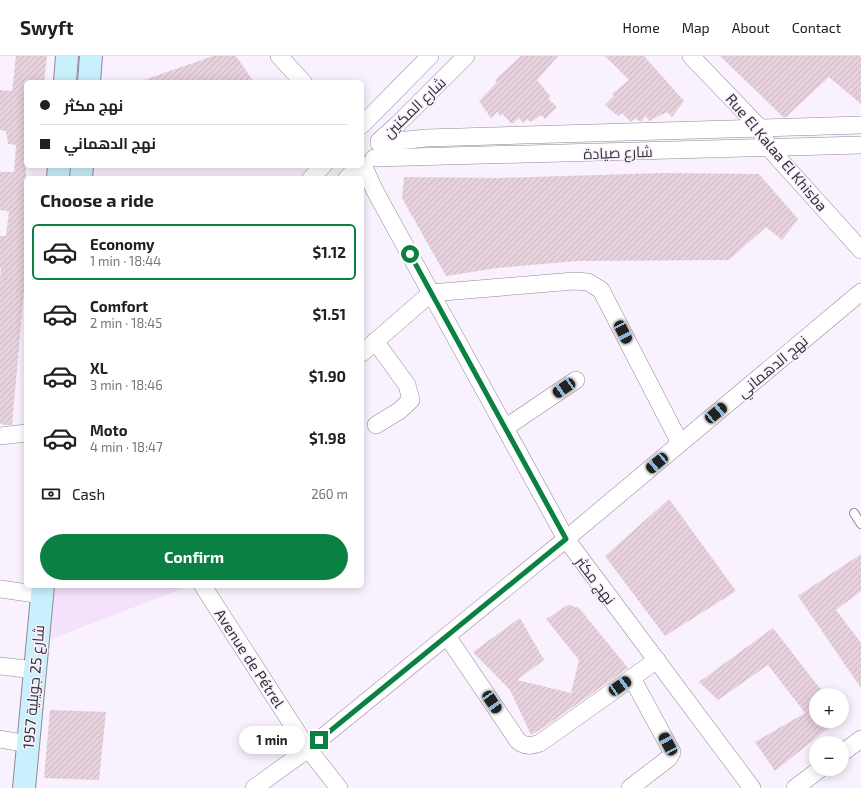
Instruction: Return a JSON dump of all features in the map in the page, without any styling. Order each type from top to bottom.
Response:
[{"type":"street","points":[[65,80],[67,56]]},
{"type":"street","points":[[89,80],[91,56]]},
{"type":"street","points":[[279,56],[301,80]]},
{"type":"street","name":"شارع المكنين","points":[[364,124],[430,56]]},
{"type":"street","name":"شارع المكنين","points":[[369,157],[398,124],[466,56]]},
{"type":"street","name":"Rue El Kalaa El Khisba","points":[[691,56],[759,128],[769,148],[861,250]]},
{"type":"street","name":"شارع صيادة","points":[[369,157],[426,138],[861,125]]},
{"type":"street","points":[[364,127],[373,131],[369,157]]},
{"type":"street","name":"شارع صيادة","points":[[369,157],[861,145]]},
{"type":"street","name":"نهج مكثر","points":[[369,157],[375,191],[566,539],[752,788]]},
{"type":"street","points":[[312,176],[320,168]]},
{"type":"street","name":"شارع المكنين","points":[[349,176],[357,168]]},
{"type":"street","points":[[364,350],[431,293],[574,281],[588,282],[601,290],[680,443]]},
{"type":"street","name":"نهج الدهماني","points":[[254,788],[308,749],[566,539],[861,292]]},
{"type":"street","points":[[375,341],[407,385],[411,400],[399,411],[376,425]]},
{"type":"street","points":[[505,428],[576,380]]},
{"type":"street","points":[[0,436],[24,433]]},
{"type":"street","points":[[0,588],[42,591]]},
{"type":"street","name":"Avenue de Pétrel","points":[[204,588],[308,749],[339,788]]},
{"type":"street","name":"شارع 25 جويلية 1957","points":[[24,788],[42,591]]},
{"type":"street","points":[[447,636],[518,741],[523,745],[531,746],[540,743],[657,660]]},
{"type":"street","points":[[0,666],[34,670]]},
{"type":"street","points":[[630,788],[669,758],[672,752],[632,678]]},
{"type":"street","points":[[0,739],[28,744]]},
{"type":"street","points":[[849,748],[861,739]]},
{"type":"street","points":[[795,788],[811,776]]},
{"type":"lane","points":[[854,513],[861,524]]},
{"type":"shaded area","points":[[52,588],[184,588],[46,641]]},
{"type":"building","points":[[16,56],[47,56],[44,80],[24,80],[24,168],[26,168],[26,176],[24,176],[24,290],[12,425],[7,425],[0,424],[0,236],[6,236],[9,211],[0,210],[0,172],[14,172],[16,145],[8,144],[6,131],[0,130],[0,90],[12,91]]},
{"type":"building","points":[[213,56],[236,56],[253,80],[144,80]]},
{"type":"building","points":[[521,56],[558,56],[537,80],[550,96],[548,99],[557,107],[545,119],[541,115],[531,122],[527,119],[523,123],[519,118],[512,124],[502,114],[500,116],[497,112],[491,118],[479,101],[497,82],[495,80]]},
{"type":"building","points":[[605,56],[644,56],[684,101],[672,117],[667,112],[649,121],[646,116],[641,122],[635,118],[631,122],[622,113],[618,116],[605,105],[614,96],[612,94],[629,80]]},
{"type":"building","points":[[720,56],[861,56],[861,104],[829,77],[786,117],[783,117]]},
{"type":"building","points":[[662,173],[759,174],[798,219],[782,240],[766,227],[729,260],[577,261],[497,268],[446,276],[402,198],[404,177],[496,178]]},
{"type":"building","points":[[669,499],[736,591],[665,636],[605,556]]},
{"type":"building","points":[[861,554],[861,591],[836,610],[861,643],[861,688],[798,596]]},
{"type":"building","points":[[568,605],[579,608],[628,668],[531,735],[510,690],[473,652],[520,618],[544,660],[517,680],[571,693],[579,660],[546,619]]},
{"type":"building","points":[[773,628],[820,688],[809,688],[809,728],[828,728],[818,736],[809,736],[809,744],[775,771],[755,742],[805,713],[768,665],[718,700],[699,682]]},
{"type":"building","points":[[50,710],[106,712],[99,780],[44,778]]},
{"type":"route","points":[[319,740],[566,539],[410,254]]}]
